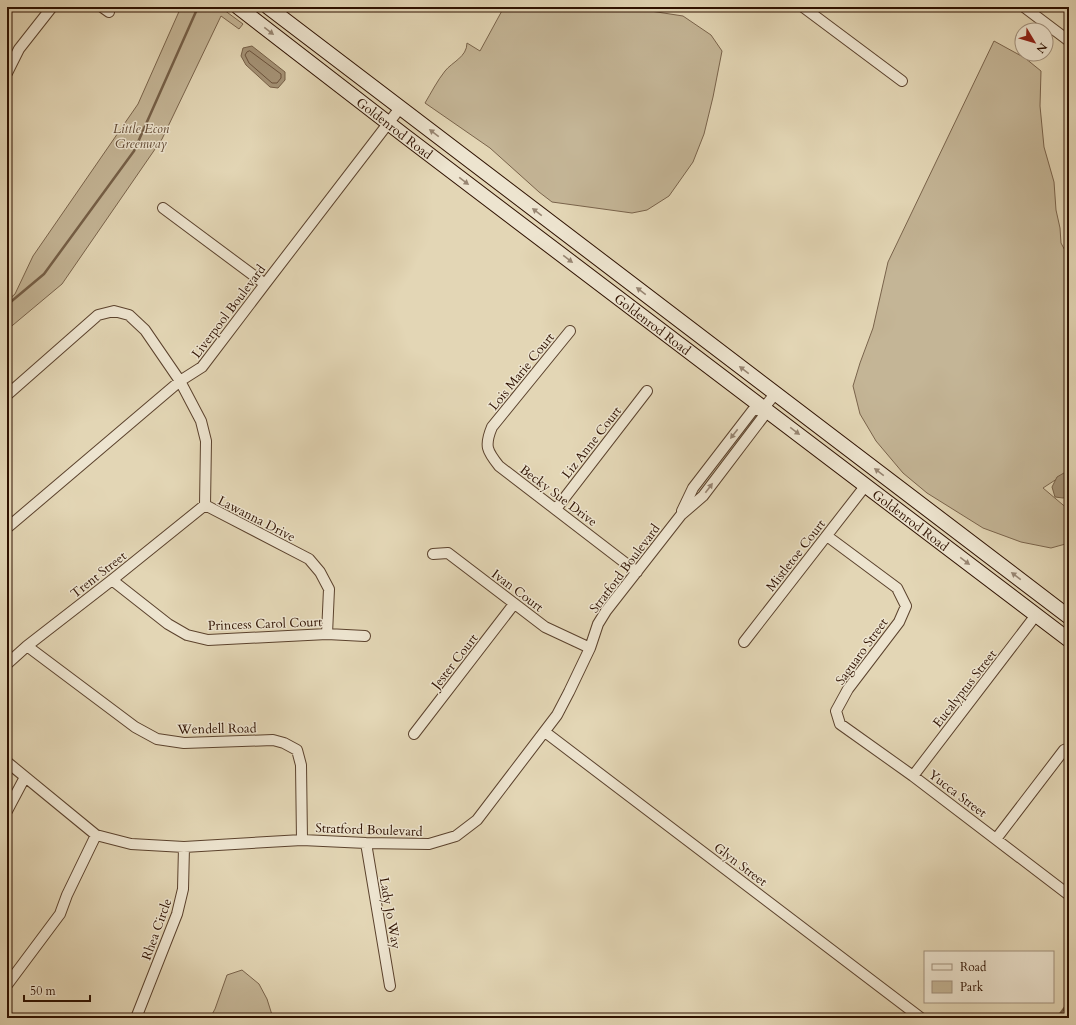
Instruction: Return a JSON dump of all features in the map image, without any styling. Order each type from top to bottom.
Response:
[{"type":"main road","name":"Goldenrod Road","points":[[238,7],[763,409],[866,485],[1069,640]]},
{"type":"main road","points":[[252,7],[263,9],[268,7]]},
{"type":"main road","name":"Goldenrod Road","points":[[268,7],[1069,617]]},
{"type":"main road","points":[[866,485],[885,488],[937,528],[957,531]]},
{"type":"main road","points":[[1005,592],[1028,597],[1069,628]]},
{"type":"street","points":[[7,73],[19,49],[52,7]]},
{"type":"street","points":[[803,7],[902,82]]},
{"type":"street","points":[[1024,7],[1069,41]]},
{"type":"street","name":"Liverpool Boulevard","points":[[7,528],[180,381],[202,367],[400,108]]},
{"type":"street","points":[[162,208],[264,284]]},
{"type":"street","name":"Lawanna Drive","points":[[7,395],[98,315],[114,311],[129,315],[146,330],[180,381],[201,421],[206,441],[205,505],[309,559],[320,572],[329,589],[327,634]]},
{"type":"street","name":"Lois Marie Court","points":[[492,427],[570,331]]},
{"type":"street","name":"Liz Anne Court","points":[[556,509],[647,391]]},
{"type":"street","name":"Stratford Boulevard","points":[[7,762],[96,835],[131,844],[184,847],[302,840],[366,844],[429,844],[456,836],[478,820],[545,732],[570,692],[590,648],[598,624],[606,611],[680,515],[703,496],[763,418],[763,409],[775,394]]},
{"type":"street","name":"Becky Sue Drive","points":[[492,427],[487,439],[489,454],[499,466],[637,572]]},
{"type":"street","name":"Mistletoe Court","points":[[744,642],[866,485]]},
{"type":"street","name":"Trent Street","points":[[7,664],[26,646],[112,580],[205,505]]},
{"type":"street","name":"Saguaro Street","points":[[827,536],[897,588],[906,606],[899,622],[848,689],[836,711]]},
{"type":"street","name":"Ivan Court","points":[[433,554],[448,553],[514,604],[546,626],[590,648]]},
{"type":"street","name":"Princess Carol Court","points":[[112,580],[168,624],[187,635],[208,640],[327,634],[365,636]]},
{"type":"street","name":"Jester Court","points":[[414,734],[514,604]]},
{"type":"street","name":"Eucalyptus Street","points":[[912,776],[1036,615]]},
{"type":"street","name":"Wendell Road","points":[[26,646],[135,727],[157,740],[184,743],[273,740],[284,743],[297,750],[301,765],[302,840]]},
{"type":"street","name":"Yucca Street","points":[[836,711],[840,724],[996,838],[1069,894]]},
{"type":"street","name":"Glyn Street","points":[[545,732],[921,1018]]},
{"type":"street","points":[[996,838],[1064,750],[1069,748]]},
{"type":"street","points":[[7,811],[25,777]]},
{"type":"street","points":[[7,984],[60,914],[96,835]]},
{"type":"street","name":"Lady Jo Way","points":[[366,844],[390,986]]},
{"type":"street","name":"Rhea Circle","points":[[136,1018],[177,914],[183,889],[184,847]]},
{"type":"green space","name":"Little Econ Greenway","points":[[181,7],[220,7],[243,24],[239,29],[221,16],[162,139],[62,284],[7,330],[7,301],[15,294],[33,256],[138,104]]},
{"type":"green space","points":[[504,7],[638,7],[644,10],[683,16],[711,35],[722,51],[704,134],[693,162],[669,196],[647,210],[632,213],[552,202],[490,148],[425,103],[445,71],[465,52],[467,43],[480,51]]},
{"type":"green space","points":[[994,41],[1014,52],[1014,62],[1030,62],[1041,71],[1040,106],[1044,147],[1054,182],[1056,210],[1060,228],[1061,243],[1069,258],[1069,471],[1043,488],[1069,510],[1069,543],[1051,548],[1021,542],[983,528],[927,493],[903,473],[876,441],[860,414],[853,386],[873,328],[888,262]]},
{"type":"green space","points":[[242,970],[259,984],[267,999],[273,1018],[210,1018],[215,1009],[227,975]]},
{"type":"water","points":[[252,46],[285,72],[285,80],[278,88],[270,87],[246,65],[241,56],[243,48]]},
{"type":"water","points":[[1069,470],[1069,497],[1055,497],[1052,487],[1057,477]]},
{"type":"waterway","points":[[7,305],[44,274],[134,151],[198,7]]},
{"type":"waterway","points":[[1057,1018],[1069,1002]]}]
